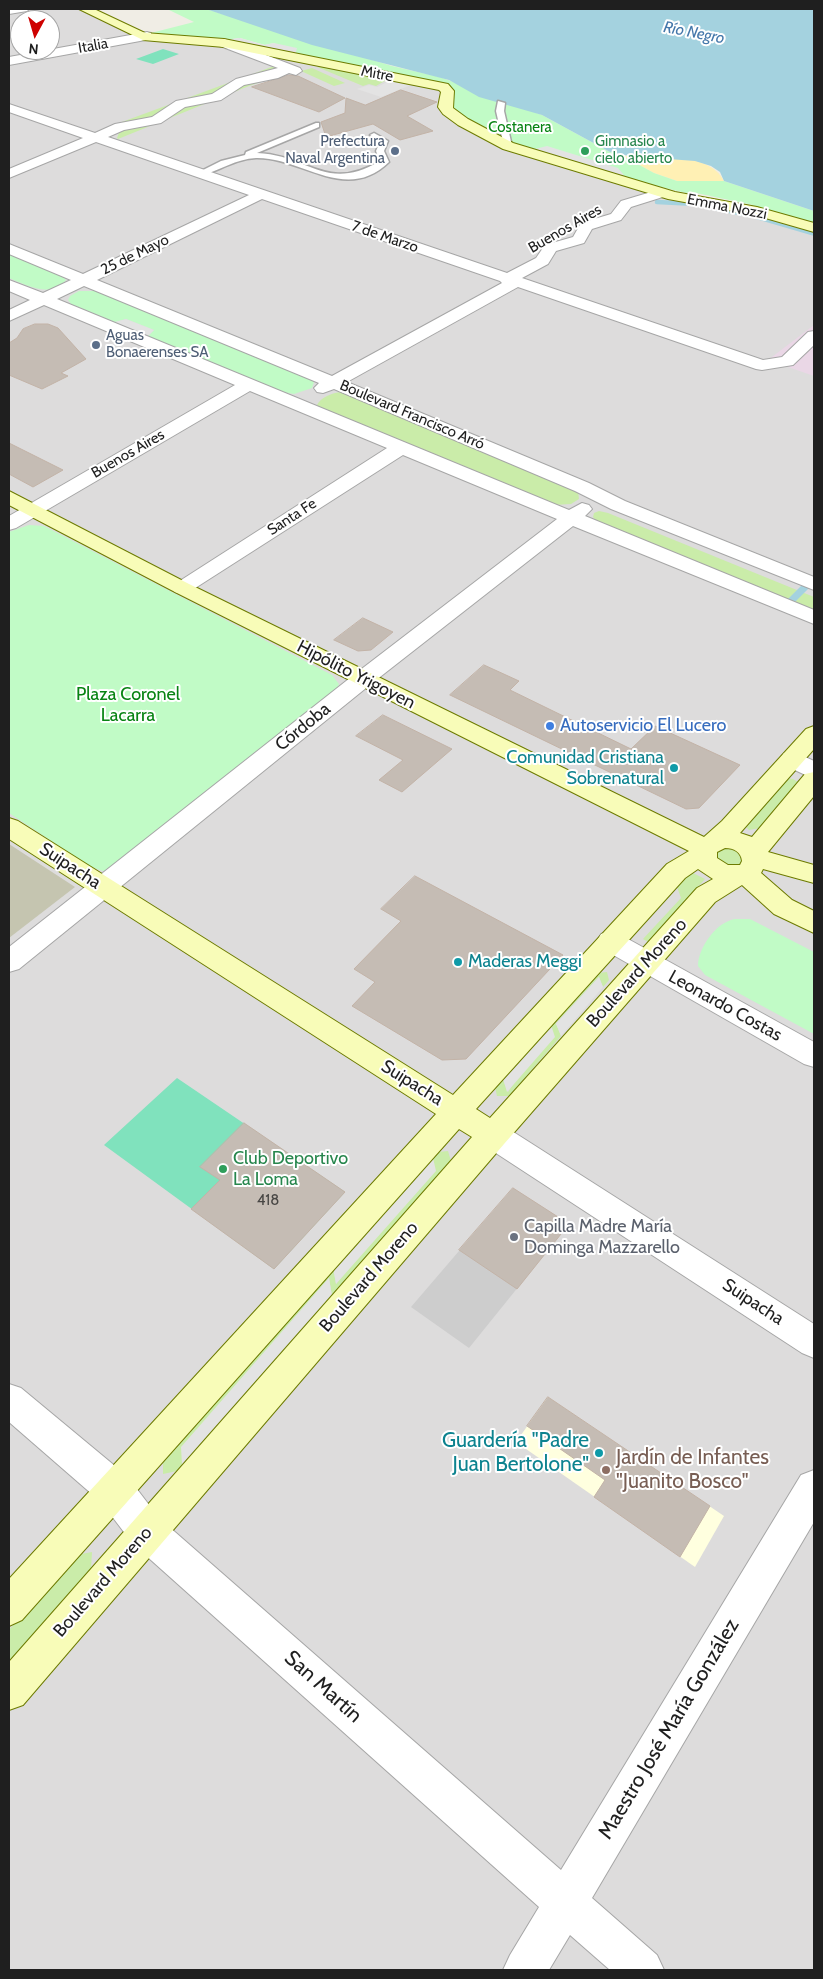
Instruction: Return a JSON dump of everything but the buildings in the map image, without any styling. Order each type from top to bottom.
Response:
[{"type":"main road","name":"Mitre","points":[[85,9],[147,36],[224,43],[443,87],[448,91],[446,106],[448,111],[463,122],[508,146],[639,186]]},
{"type":"main road","name":"Emma Nozzi","points":[[639,186],[757,211],[814,228]]},
{"type":"main road","name":"Hipólito Yrigoyen","points":[[9,497],[182,588],[363,679],[708,848],[731,839],[739,841],[748,865],[783,907],[814,923]]},
{"type":"main road","points":[[9,1606],[610,941],[676,871],[708,848],[731,827],[814,734]]},
{"type":"main road","name":"Boulevard Moreno","points":[[9,1691],[146,1531],[646,962],[706,895],[748,865],[764,838],[814,780]]},
{"type":"main road","name":"Suipacha","points":[[9,827],[493,1135]]},
{"type":"main road","name":"Hipólito Yrigoyen","points":[[708,848],[708,865],[722,874],[748,865],[814,874]]},
{"type":"street","points":[[9,11],[23,9]]},
{"type":"street","name":"Italia","points":[[9,61],[147,36]]},
{"type":"street","points":[[9,174],[120,127],[156,120],[175,106],[216,97],[240,82],[292,70],[224,43]]},
{"type":"street","name":"7 de Marzo","points":[[9,108],[511,281],[762,365],[787,361],[814,336]]},
{"type":"street","name":"Buenos Aires","points":[[532,249],[639,186]]},
{"type":"street","name":"Buenos Aires","points":[[296,404],[511,281],[542,261],[550,248],[579,240],[586,226],[616,217],[626,204],[661,192]]},
{"type":"street","name":"25 de Mayo","points":[[9,316],[262,194]]},
{"type":"street","name":"Boulevard Francisco Arró","points":[[9,249],[814,584]]},
{"type":"street","name":"Buenos Aires","points":[[490,273],[515,258]]},
{"type":"street","name":"Boulevard Francisco Arró","points":[[9,285],[814,618]]},
{"type":"street","name":"Buenos Aires","points":[[9,524],[248,385]]},
{"type":"street","name":"Santa Fe","points":[[182,588],[402,447]]},
{"type":"street","name":"Córdoba","points":[[9,962],[363,679],[598,495]]},
{"type":"street","points":[[792,759],[814,771]]},
{"type":"street","name":"Leonardo Costas","points":[[610,941],[814,1056]]},
{"type":"street","name":"Suipacha","points":[[493,1135],[814,1342]]},
{"type":"street","name":"San Martín","points":[[9,1400],[114,1489],[146,1531],[642,1970]]},
{"type":"street","name":"Maestro José María González","points":[[525,1970],[564,1902],[814,1488]]},
{"type":"lane","points":[[501,103],[500,111],[508,146]]},
{"type":"lane","points":[[238,159],[316,125]]},
{"type":"lane","points":[[201,173],[230,160],[262,156],[283,160],[330,177],[353,178],[370,172],[385,162],[380,151],[384,141],[374,135]]},
{"type":"shaded area","points":[[9,9],[85,9],[140,35],[201,40],[433,84],[639,186],[757,211],[814,228],[814,1970],[9,1970]]},
{"type":"shaded area","points":[[240,38],[264,45],[274,43],[297,48],[295,56],[225,40]]},
{"type":"shaded area","points":[[393,79],[416,83],[381,97],[357,89],[369,85],[377,87]]},
{"type":"shaded area","points":[[547,146],[618,168],[627,179],[531,150]]},
{"type":"shaded area","points":[[126,319],[154,330],[148,336],[115,322]]},
{"type":"shaded area","points":[[814,325],[814,376],[768,360]]},
{"type":"shaded area","points":[[9,844],[75,887],[9,938]]},
{"type":"shaded area","points":[[599,977],[603,987],[561,1036],[556,1024]]},
{"type":"shaded area","points":[[551,1025],[555,1037],[507,1092],[503,1079]]},
{"type":"shaded area","points":[[433,1158],[436,1171],[336,1284],[333,1267]]},
{"type":"shaded area","name":"Capilla Madre María Dominga Mazzarello","points":[[513,1188],[569,1224],[469,1348],[411,1307]]},
{"type":"shaded area","points":[[329,1278],[332,1296],[182,1465],[181,1447]]},
{"type":"shaded area","name":"Jardín de Infantes \"Juanito Bosco\"","points":[[548,1397],[724,1516],[695,1567],[516,1442]]},
{"type":"green space","name":"Costanera","points":[[167,9],[206,9],[392,66],[440,77],[542,115],[610,152],[621,155],[654,173],[677,181],[724,181],[814,211],[814,224],[753,205],[691,192],[686,193],[627,179],[622,174],[510,144],[477,127],[453,109],[453,92],[295,56],[274,43],[265,45],[240,38],[225,40],[147,34],[194,22]]},
{"type":"green space","points":[[163,49],[179,54],[153,64],[136,59]]},
{"type":"green space","points":[[277,65],[281,68],[220,93],[170,105],[158,116],[100,130]]},
{"type":"green space","points":[[321,65],[390,78],[376,86],[369,84],[363,86],[317,67]]},
{"type":"green space","points":[[312,68],[345,83],[334,86],[301,71]]},
{"type":"green space","points":[[279,76],[249,86],[118,139],[117,138],[120,130],[150,126],[173,116],[175,110],[237,85]]},
{"type":"green space","points":[[9,254],[66,280],[60,286],[46,290],[31,287],[9,278]]},
{"type":"green space","points":[[79,291],[97,291],[309,377],[314,382],[312,388],[294,394],[283,392],[148,336],[154,330],[126,319],[115,322],[71,304],[68,300],[70,296]]},
{"type":"green space","points":[[341,392],[578,491],[579,499],[571,504],[553,505],[321,409],[317,405],[327,396]]},
{"type":"green space","points":[[599,511],[814,597],[814,612],[597,522],[593,517],[594,513]]},
{"type":"green space","name":"Plaza Coronel Lacarra","points":[[29,525],[44,526],[332,675],[339,684],[334,695],[120,865],[103,871],[91,867],[9,813],[9,532]]},
{"type":"green space","points":[[787,778],[798,782],[797,786],[760,828],[749,830],[745,826]]},
{"type":"green space","points":[[717,847],[738,847],[744,866],[717,865]]},
{"type":"green space","points":[[691,872],[705,879],[648,942],[643,939],[681,898],[677,887]]},
{"type":"green space","points":[[735,919],[750,919],[814,952],[814,1034],[705,975],[698,966],[701,951],[709,937],[721,925]]},
{"type":"green space","points":[[607,972],[609,980],[603,987],[599,977],[556,1023],[561,1036],[509,1096],[497,1096],[495,1087],[503,1079],[508,1092],[551,1025],[597,973]]},
{"type":"green space","name":"Club Deportivo La Loma","points":[[177,1078],[345,1192],[274,1269],[104,1145]]},
{"type":"green space","points":[[448,1151],[451,1161],[332,1296],[329,1278],[182,1447],[182,1465],[177,1471],[163,1474],[163,1459],[333,1267],[336,1284],[438,1152]]},
{"type":"green space","points":[[92,1552],[91,1569],[9,1662],[9,1630],[76,1555]]},
{"type":"sand","points":[[621,155],[693,160],[706,164],[716,171],[724,181],[677,181],[654,173]]},
{"type":"water","name":"Río Negro","points":[[206,9],[814,9],[814,211],[724,181],[720,172],[711,166],[695,161],[629,156],[610,152],[542,115],[479,97],[449,80],[312,45]]},
{"type":"waterway","points":[[657,202],[696,204],[754,216]]},
{"type":"waterway","points":[[749,214],[814,233]]},
{"type":"waterway","points":[[785,607],[810,582]]},
{"type":"place","name":"Prefectura Naval Argentina","points":[[395,151]]},
{"type":"place","name":"Gimnasio a cielo abierto","points":[[585,151]]},
{"type":"place","name":"Aguas Bonaerenses SA","points":[[96,345]]},
{"type":"place","name":"Autoservicio El Lucero","points":[[550,726]]},
{"type":"place","name":"Comunidad Cristiana Sobrenatural","points":[[674,768]]},
{"type":"place","name":"Maderas Meggi","points":[[458,962]]},
{"type":"place","name":"Club Deportivo La Loma","points":[[223,1169]]},
{"type":"place","name":"Capilla Madre María Dominga Mazzarello","points":[[514,1237]]},
{"type":"place","name":"Guardería \"Padre Juan Bertolone\"","points":[[599,1453]]},
{"type":"place","name":"Jardín de Infantes \"Juanito Bosco\"","points":[[606,1470]]}]
